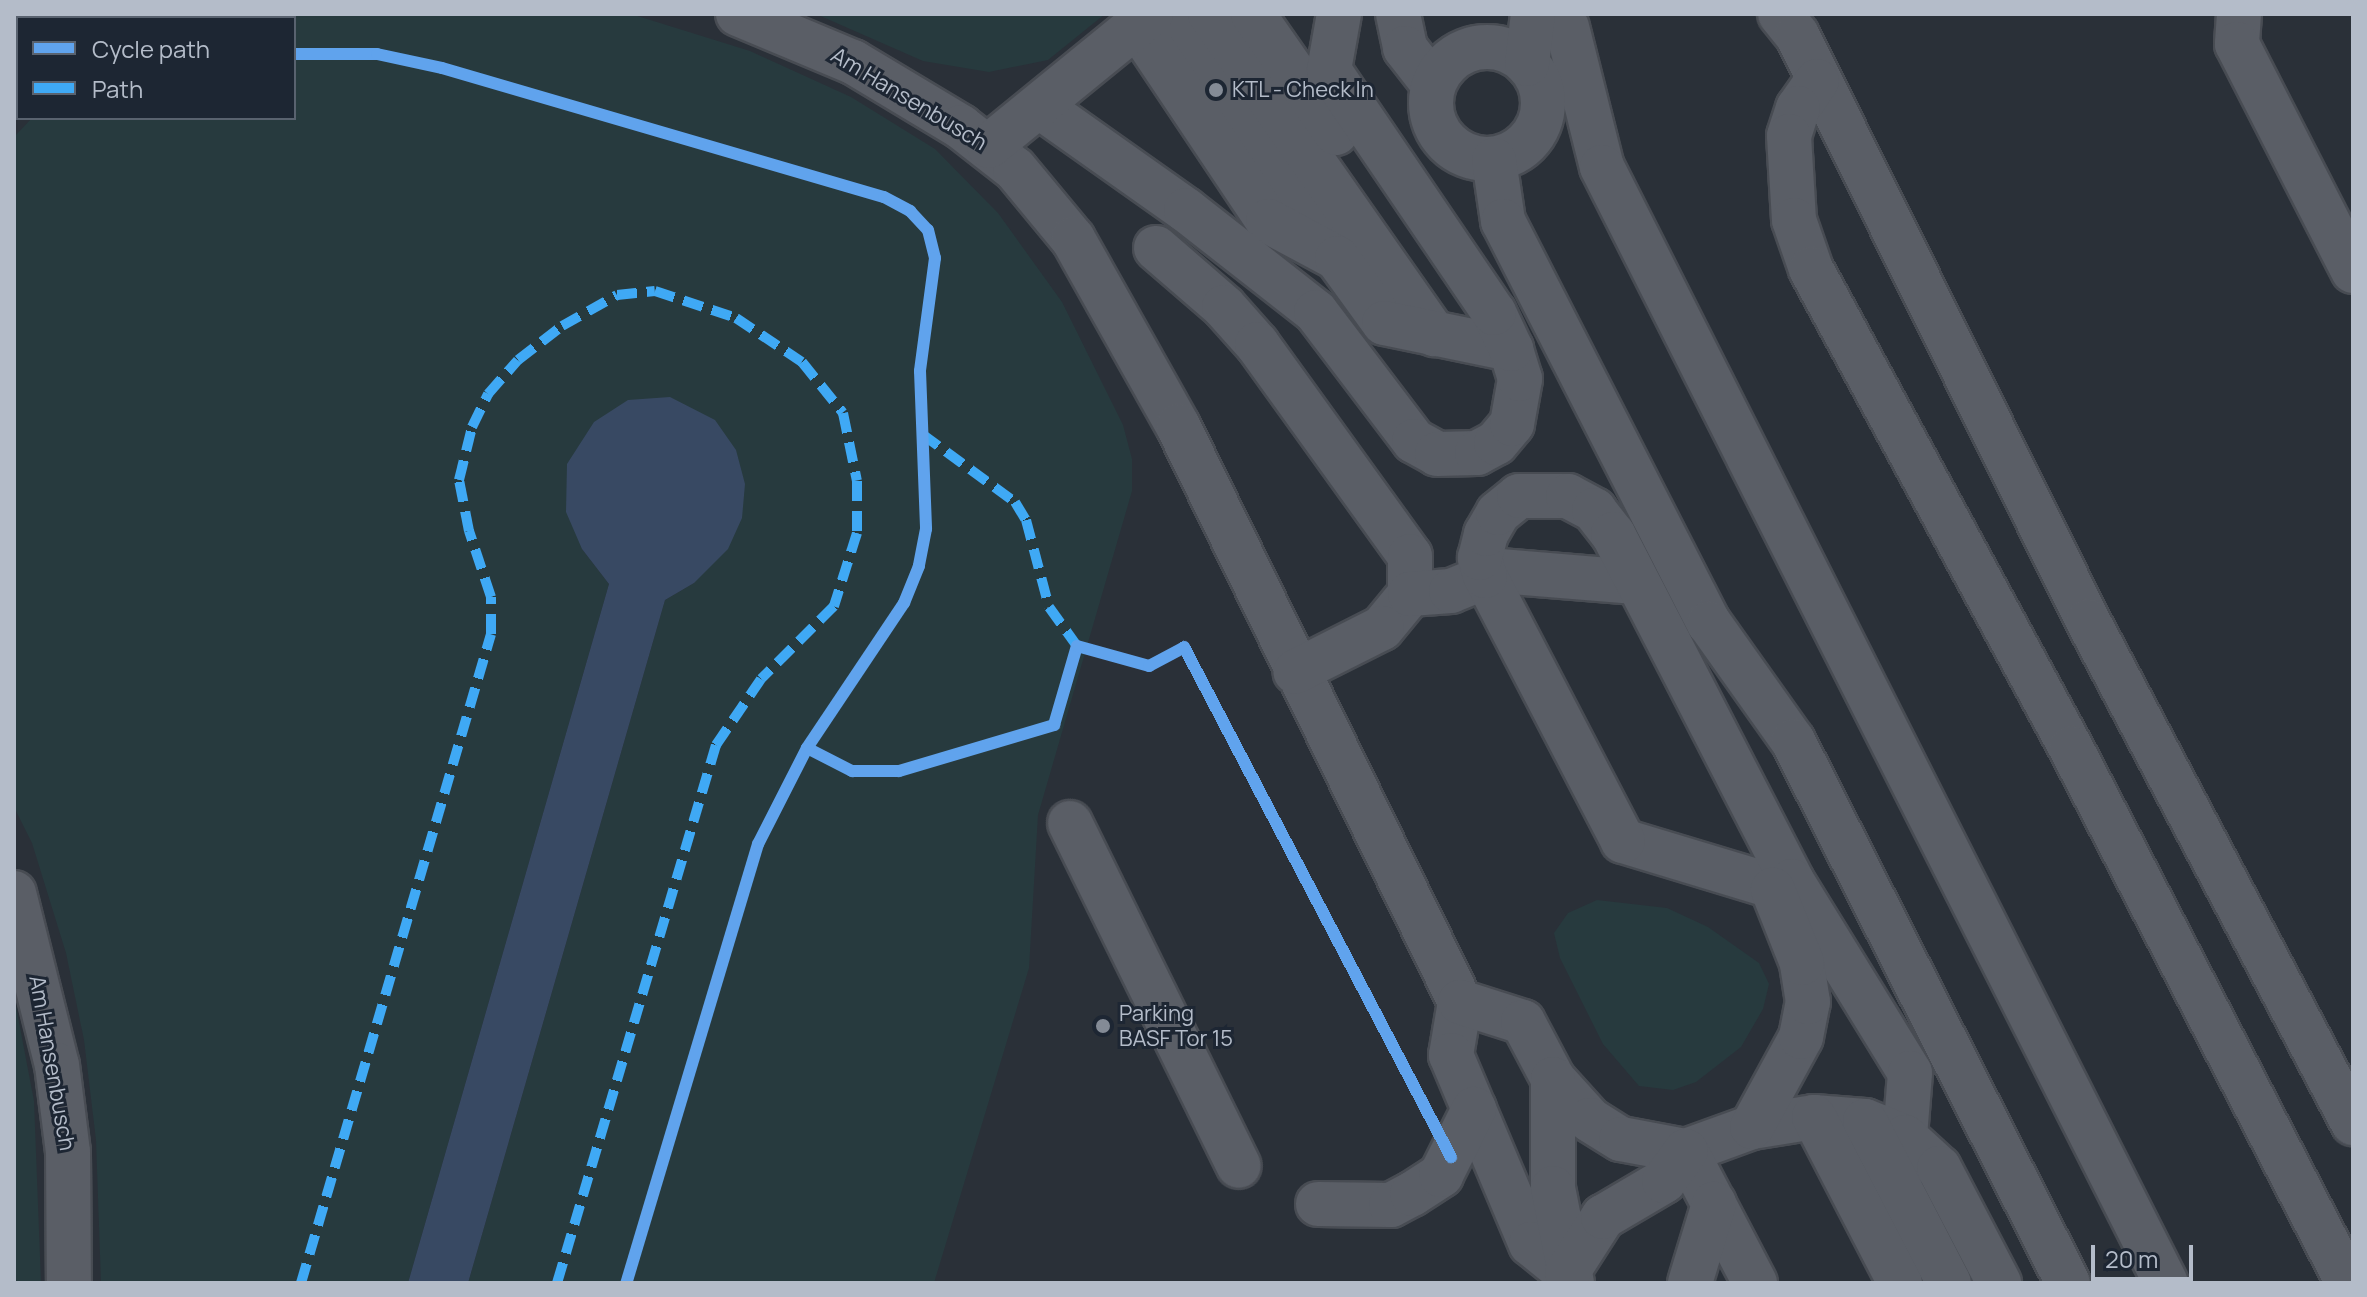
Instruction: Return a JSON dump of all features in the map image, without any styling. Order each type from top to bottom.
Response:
[{"type":"street","name":"Am Hansenbusch","points":[[738,14],[853,62],[989,146],[1047,204],[1073,239],[1178,426],[1295,672],[1460,1002]]},
{"type":"street","points":[[1210,14],[1434,334]]},
{"type":"street","points":[[1039,106],[1186,210],[1316,312],[1414,441],[1437,454],[1457,456],[1496,443],[1512,424],[1520,379],[1253,14]]},
{"type":"street","points":[[1339,14],[1329,70],[1494,313],[1497,347]]},
{"type":"street","points":[[1398,14],[1405,48],[1433,84]]},
{"type":"street","points":[[1780,14],[1797,35],[1817,81],[2088,621],[2353,1123]]},
{"type":"street","points":[[2239,14],[2237,44],[2353,271]]},
{"type":"street","points":[[989,146],[1153,18],[1268,221],[1337,258],[1384,323],[1497,347]]},
{"type":"street","points":[[1527,64],[1558,18]]},
{"type":"street","points":[[1558,18],[1602,167],[2166,1283]]},
{"type":"street","points":[[1499,48],[1527,64],[1544,106],[1534,136],[1509,156],[1494,160],[1456,152],[1442,139],[1433,122],[1433,84],[1441,69],[1468,50],[1499,48]]},
{"type":"street","points":[[1817,81],[1798,108],[1789,136],[1794,220],[1811,269],[2071,748],[2348,1283]]},
{"type":"street","points":[[1534,136],[1602,167]]},
{"type":"street","points":[[1494,160],[1503,221],[1709,623],[1793,741],[2068,1283]]},
{"type":"street","points":[[1156,248],[1224,307],[1257,344],[1410,556],[1410,594],[1382,628],[1295,672]]},
{"type":"street","points":[[1345,351],[1384,323]]},
{"type":"street","points":[[1772,886],[1623,841],[1485,576],[1480,558],[1498,513],[1519,496],[1544,492],[1568,496],[1594,510],[1613,534],[1633,582],[1792,881],[1910,1073],[1905,1137]]},
{"type":"street","points":[[1410,594],[1451,591],[1500,571],[1633,582]]},
{"type":"street","points":[[1644,643],[1772,886],[1802,963],[1808,1002],[1801,1037],[1752,1127]]},
{"type":"street","points":[[1070,823],[1239,1166]]},
{"type":"street","name":"Am Hansenbusch","points":[[14,893],[57,1065],[68,1152],[69,1283]]},
{"type":"street","points":[[1570,1278],[1531,1244],[1451,1055],[1460,1002],[1523,1022],[1553,1079],[1590,1120],[1621,1139],[1686,1151],[1752,1127],[1814,1117],[1865,1121],[1905,1137],[1939,1168],[1999,1283]]},
{"type":"street","points":[[1553,1079],[1553,1188],[1570,1278]]},
{"type":"street","points":[[1318,1204],[1391,1205],[1412,1194],[1441,1175],[1474,1109]]},
{"type":"street","points":[[1814,1117],[1900,1283]]},
{"type":"street","points":[[1865,1121],[1949,1283]]},
{"type":"street","points":[[1686,1151],[1755,1283]]},
{"type":"street","points":[[1570,1278],[1603,1217],[1664,1181],[1686,1151]]},
{"type":"street","points":[[1690,1283],[1714,1204]]},
{"type":"green space","points":[[631,14],[750,51],[851,97],[935,149],[998,213],[1062,302],[1123,425],[1132,459],[1132,491],[1038,815],[1029,968],[934,1283],[468,1283],[665,600],[694,583],[582,549],[609,584],[408,1283],[101,1283],[96,1140],[84,1040],[66,953],[32,843],[14,807],[14,137],[30,120],[296,120],[296,16],[198,16]]},
{"type":"green space","points":[[816,14],[1105,14],[1048,60],[989,72],[923,61]]},
{"type":"green space","points":[[1597,900],[1667,908],[1708,927],[1759,963],[1769,984],[1763,1009],[1741,1047],[1696,1082],[1673,1090],[1639,1086],[1603,1044],[1560,958],[1554,933],[1568,913]]},
{"type":"green space","points":[[14,996],[34,1101],[41,1283],[14,1283]]},
{"type":"water","points":[[670,397],[715,420],[736,450],[745,484],[742,518],[728,549],[694,583],[665,600],[468,1283],[408,1283],[609,584],[582,549],[566,512],[567,464],[594,422],[628,400]]},
{"type":"marked path","points":[[301,1283],[491,634],[491,597],[469,531],[459,480],[472,427],[488,394],[518,360],[562,326],[617,295],[655,291],[736,318],[802,362],[843,413],[857,481],[857,533],[834,606],[761,679],[716,745],[557,1283]]},
{"type":"marked path","points":[[922,434],[1015,502],[1026,520],[1049,607],[1077,646]]},
{"type":"cycle path","points":[[296,54],[377,54],[442,68],[884,197],[910,211],[928,230],[935,258],[920,371],[926,529],[919,566],[904,603],[807,748],[758,844],[626,1283]]},
{"type":"cycle path","points":[[807,748],[852,771],[899,771],[1054,725],[1077,646],[1149,666],[1184,647],[1451,1157]]},
{"type":"place","name":"KTL - Check In","points":[[1216,90]]},
{"type":"place","name":"Parking BASF Tor 15","points":[[1103,1026]]}]
